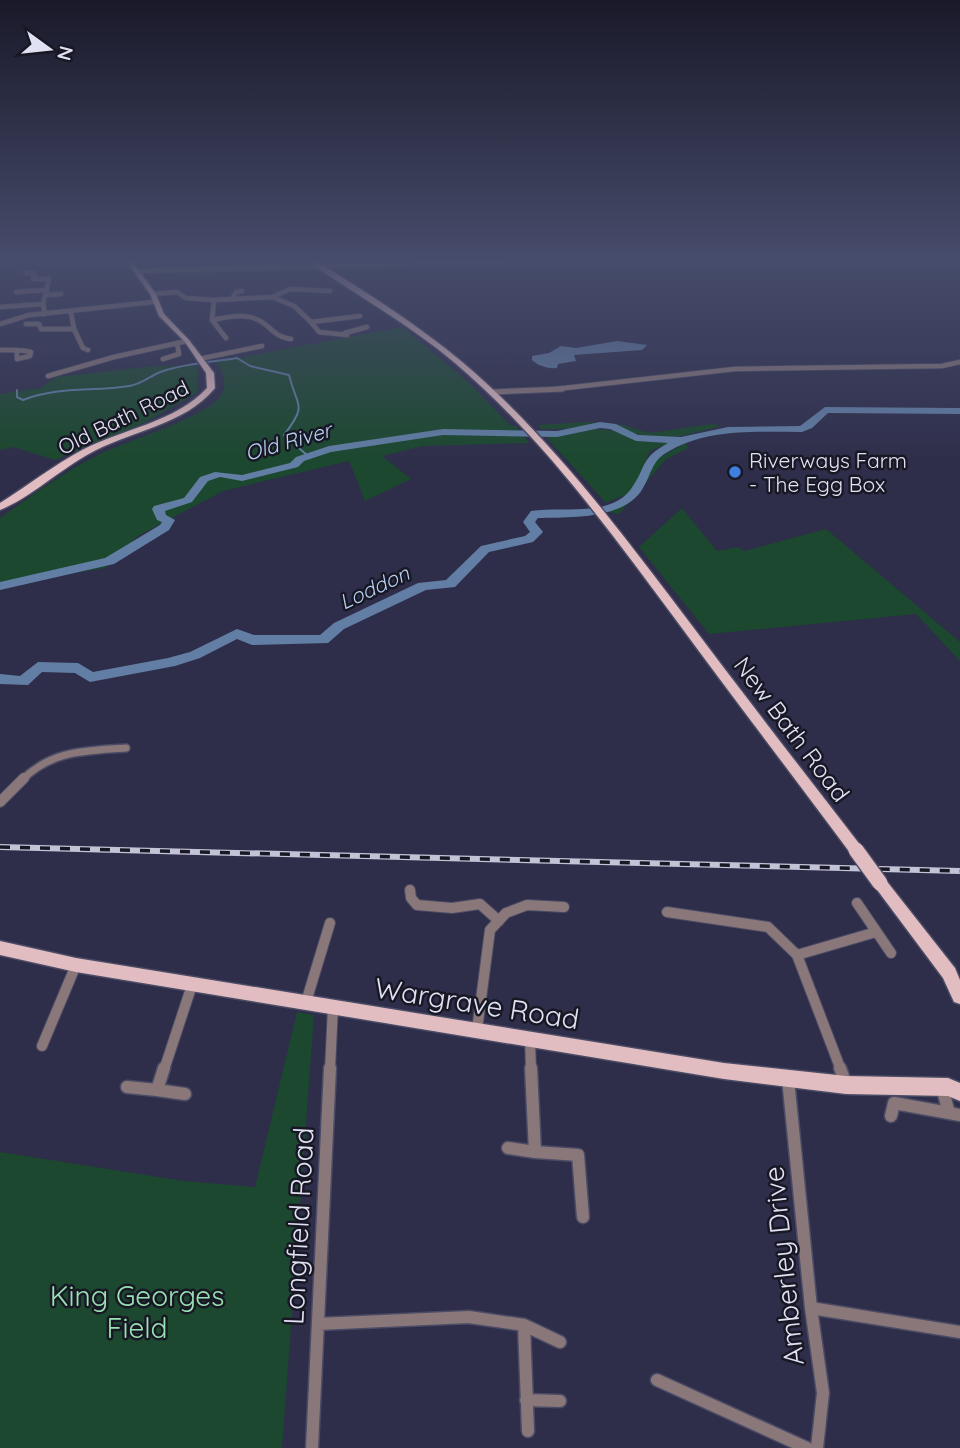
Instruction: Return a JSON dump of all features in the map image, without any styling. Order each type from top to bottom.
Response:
[{"type":"main road","name":"Old Bath Road","points":[[0,507],[85,452],[162,421],[200,400],[211,388],[212,380],[187,341],[174,329]]},
{"type":"main road","name":"New Bath Road","points":[[415,329],[493,392],[542,442],[597,507],[954,977],[960,997]]},
{"type":"main road","name":"Wargrave Road","points":[[0,948],[76,965],[192,985],[530,1040],[788,1078],[846,1085],[953,1087]]},
{"type":"street","points":[[33,334],[41,329],[74,329],[84,350]]},
{"type":"street","points":[[215,329],[217,333],[226,338]]},
{"type":"street","points":[[268,329],[276,336],[291,339]]},
{"type":"street","points":[[316,329],[319,332],[346,334],[362,329]]},
{"type":"street","points":[[48,376],[114,357],[187,341]]},
{"type":"street","points":[[163,359],[179,354],[177,343]]},
{"type":"street","points":[[201,362],[262,346]]},
{"type":"street","points":[[0,350],[17,350]]},
{"type":"street","points":[[493,392],[541,391],[735,369],[929,366],[960,362]]},
{"type":"street","points":[[0,802],[30,772],[66,752],[126,748]]},
{"type":"street","points":[[410,890],[411,898],[417,905],[452,908],[480,904],[499,921]]},
{"type":"street","points":[[857,903],[891,953]]},
{"type":"street","points":[[477,1030],[490,930],[506,913],[527,905],[564,908]]},
{"type":"street","points":[[667,912],[768,927],[797,955],[846,1085]]},
{"type":"street","points":[[677,926],[679,914]]},
{"type":"street","points":[[306,1002],[330,923]]},
{"type":"street","points":[[797,955],[876,932]]},
{"type":"street","points":[[42,1046],[76,965]]},
{"type":"street","points":[[157,1090],[192,985]]},
{"type":"street","name":"Longfield Road","points":[[312,1448],[333,1006]]},
{"type":"street","points":[[530,1040],[535,1152]]},
{"type":"street","name":"Amberley Drive","points":[[788,1078],[811,1308],[823,1393],[817,1448]]},
{"type":"street","points":[[127,1087],[185,1094]]},
{"type":"street","points":[[891,1116],[894,1103],[955,1114],[953,1087]]},
{"type":"street","points":[[508,1148],[578,1155],[583,1217]]},
{"type":"street","points":[[811,1308],[960,1332]]},
{"type":"street","points":[[318,1324],[469,1317],[524,1325],[560,1342]]},
{"type":"street","points":[[524,1325],[528,1431]]},
{"type":"street","points":[[657,1380],[807,1448]]},
{"type":"street","points":[[526,1400],[560,1401]]},
{"type":"green space","points":[[404,329],[468,382],[511,426],[516,426],[529,443],[423,446],[382,456],[411,479],[365,501],[349,461],[223,491],[138,536],[105,568],[0,585],[0,518],[48,484],[87,461],[208,407],[221,395],[224,386],[222,372],[216,362]]},
{"type":"green space","points":[[154,366],[198,366],[197,393],[144,423],[55,460],[14,447],[0,450],[0,394],[40,388],[56,377]]},
{"type":"green space","points":[[584,422],[623,425],[649,433],[712,424],[722,426],[681,436],[652,438],[600,424],[565,429],[541,429],[539,425]]},
{"type":"green space","points":[[586,428],[616,431],[637,441],[669,443],[650,451],[632,492],[606,503],[546,437],[567,435]]},
{"type":"green space","points":[[686,443],[688,448],[666,459],[619,514],[608,512],[638,491],[644,473],[658,458]]},
{"type":"green space","points":[[682,508],[717,551],[738,547],[744,551],[826,529],[960,642],[960,661],[916,614],[709,634],[639,547]]},
{"type":"green space","name":"King Georges Field","points":[[297,1012],[314,1015],[282,1448],[0,1448],[0,1152],[184,1181],[255,1187]]},
{"type":"water","points":[[617,341],[647,345],[642,350],[574,355],[576,361],[558,364],[557,368],[544,367],[532,360],[532,356],[549,353],[561,346],[576,348]]},
{"type":"waterway","points":[[17,390],[17,397],[23,400],[62,391],[116,388],[138,383],[172,368],[237,358],[250,366],[289,375],[298,411],[284,435],[308,456]]},
{"type":"waterway","name":"Loddon","points":[[0,679],[23,681],[38,667],[78,668],[90,677],[170,663],[195,655],[237,633],[252,640],[323,640],[339,626],[423,586],[450,584],[485,549],[529,539],[537,532],[529,522],[535,514],[601,509],[626,500],[634,493],[654,456],[675,443],[728,430],[802,429],[825,410],[960,411]]},
{"type":"waterway","name":"Old River","points":[[0,586],[109,561],[165,527],[169,520],[161,517],[158,509],[188,500],[204,479],[219,474],[242,478],[294,465],[300,459],[329,449],[443,432],[557,434],[600,425],[612,426],[636,438],[679,440]]},
{"type":"railway","points":[[0,847],[960,871]]},
{"type":"place","name":"Riverways Farm - The Egg Box","points":[[735,472]]}]
